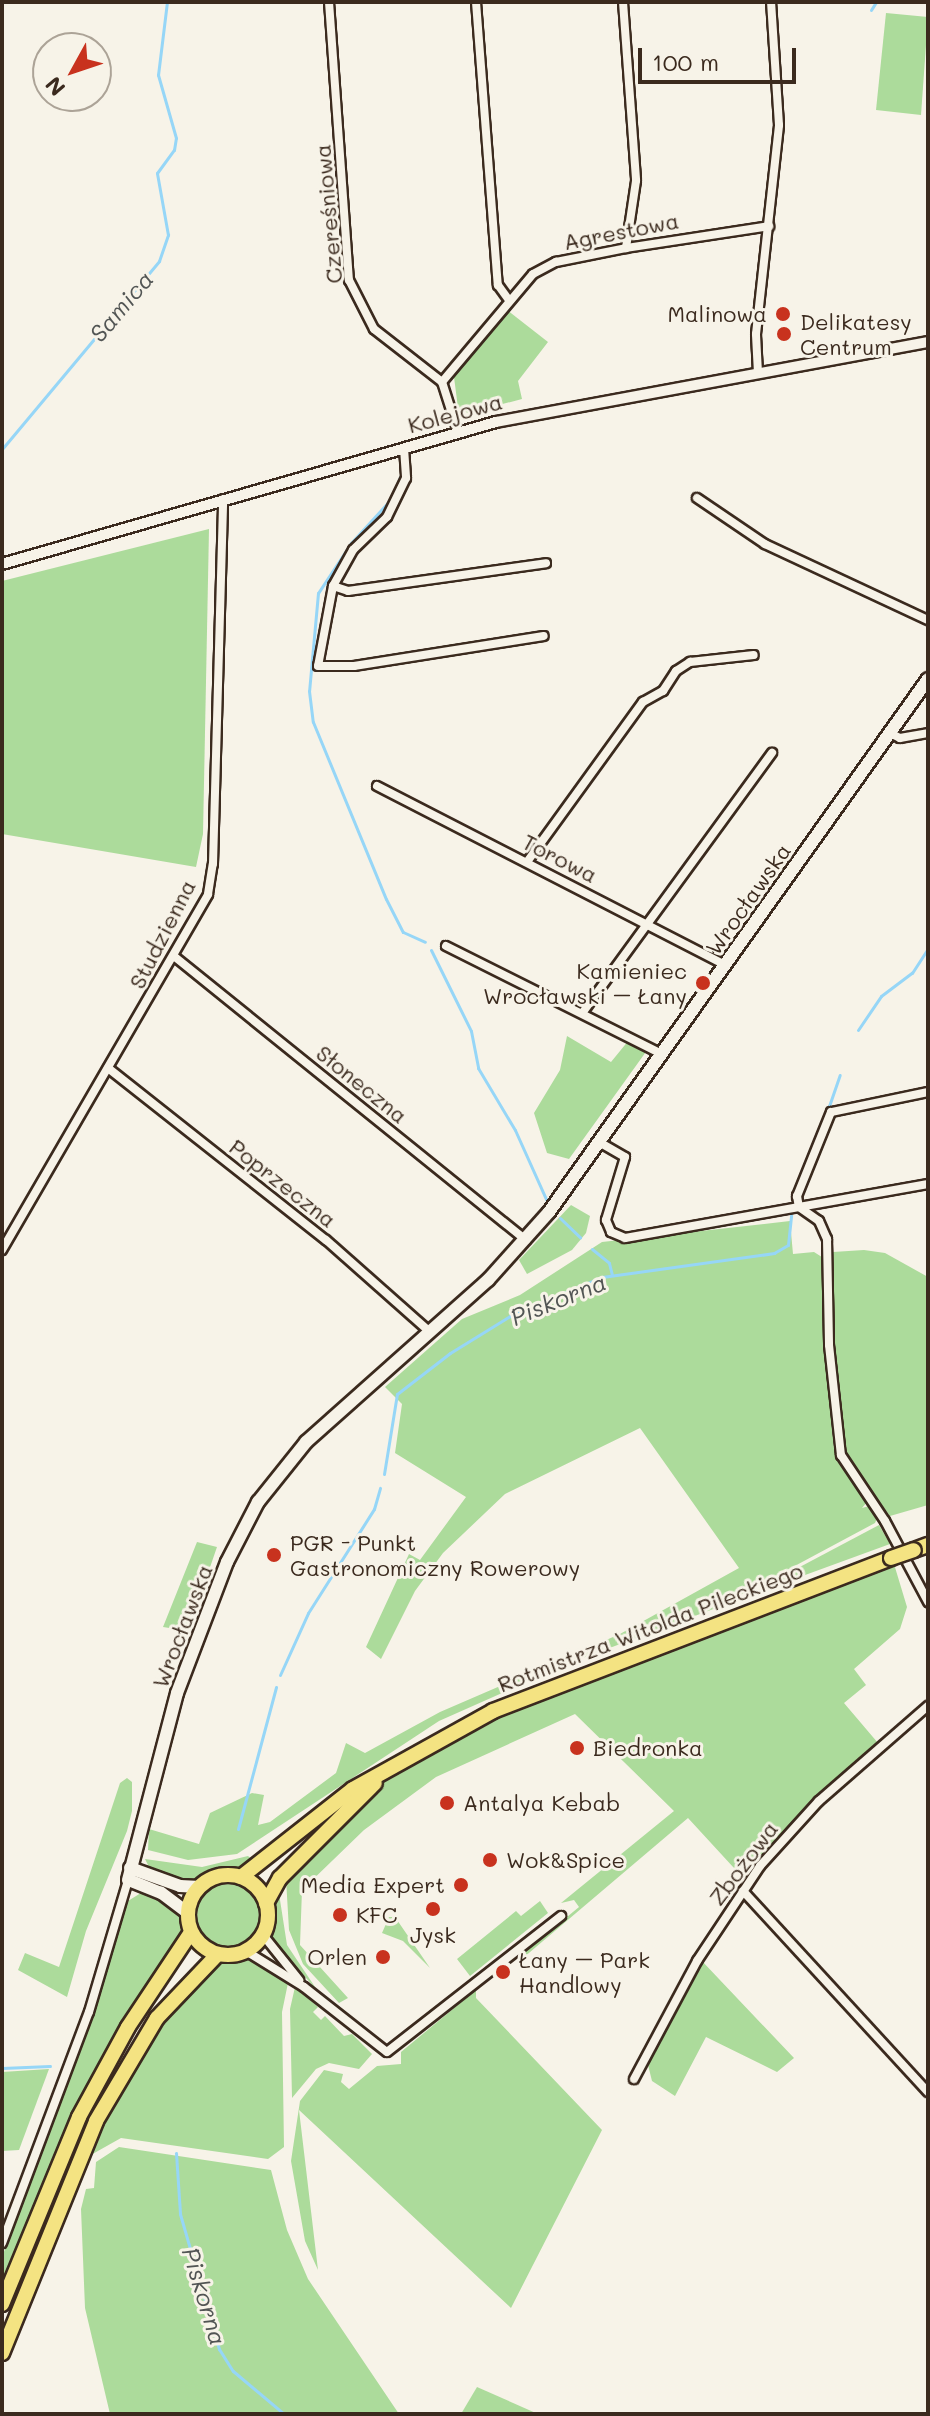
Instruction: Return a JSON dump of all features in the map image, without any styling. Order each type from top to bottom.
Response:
[{"type":"main road","name":"Wrocławska","points":[[129,1874],[177,1693],[227,1562],[258,1502],[306,1442],[430,1332],[526,1240],[928,679]]},
{"type":"main road","name":"Rotmistrza Witolda Pileckiego","points":[[241,1877],[353,1789],[522,1698],[921,1547]]},
{"type":"main road","name":"Rotmistrza Witolda Pileckiego","points":[[266,1903],[280,1878],[394,1765]]},
{"type":"main road","points":[[2,2353],[96,2121],[157,2018],[217,1955],[246,1951],[263,1935],[266,1903],[257,1888],[241,1877],[219,1876],[200,1887],[180,1886],[129,1874]]},
{"type":"main road","points":[[129,1874],[188,1913]]},
{"type":"main road","points":[[200,1887],[188,1913],[191,1932],[217,1955]]},
{"type":"main road","points":[[2,2304],[79,2117],[128,2027],[191,1932]]},
{"type":"street","name":"Czereśniowa","points":[[329,2],[349,280],[374,329],[442,382]]},
{"type":"street","points":[[476,2],[498,285],[508,299]]},
{"type":"street","points":[[623,2],[636,181],[626,248]]},
{"type":"street","points":[[758,373],[756,334],[779,125],[771,2]]},
{"type":"street","name":"Agrestowa","points":[[442,382],[508,299],[533,274],[556,262],[769,226]]},
{"type":"street","name":"Kolejowa","points":[[2,564],[458,432],[571,404],[928,342]]},
{"type":"street","points":[[442,382],[458,432]]},
{"type":"street","points":[[404,448],[406,478],[387,517],[353,550],[333,586],[318,666],[354,666],[544,636]]},
{"type":"street","points":[[697,498],[765,544],[928,620]]},
{"type":"street","name":"Studzienna","points":[[2,1250],[175,957],[208,894],[213,864],[223,499]]},
{"type":"street","points":[[333,586],[348,591],[546,563]]},
{"type":"street","points":[[527,862],[643,702],[663,691],[676,671],[690,662],[754,655]]},
{"type":"street","points":[[890,733],[900,738],[928,733]]},
{"type":"street","points":[[583,1012],[772,753]]},
{"type":"street","name":"Torowa","points":[[377,786],[725,965]]},
{"type":"street","points":[[446,946],[662,1054]]},
{"type":"street","name":"Słoneczna","points":[[175,957],[526,1240]]},
{"type":"street","name":"Poprzeczna","points":[[108,1068],[326,1240],[430,1332]]},
{"type":"street","points":[[928,1092],[831,1112],[797,1196],[799,1207],[824,1228],[829,1249],[829,1345],[841,1455],[885,1521],[928,1602]]},
{"type":"street","points":[[599,1142],[625,1157],[607,1227],[625,1238],[928,1184]]},
{"type":"street","name":"Zbożowa","points":[[634,2079],[703,1951],[743,1891],[801,1819],[928,1706]]},
{"type":"street","name":"Wrocławska","points":[[2,2243],[89,2012],[129,1874]]},
{"type":"street","points":[[743,1891],[928,2092]]},
{"type":"street","points":[[246,1951],[304,1987],[387,2052],[561,1916]]},
{"type":"street","points":[[263,1935],[304,1987]]},
{"type":"green space","points":[[886,13],[928,17],[921,115],[876,110]]},
{"type":"green space","points":[[507,310],[548,342],[518,381],[522,399],[468,413],[458,408],[454,377]]},
{"type":"green space","points":[[209,529],[203,834],[196,867],[2,834],[2,581]]},
{"type":"green space","points":[[567,1036],[611,1062],[629,1040],[648,1049],[569,1159],[547,1153],[534,1113],[560,1070]]},
{"type":"green space","points":[[571,1205],[590,1216],[586,1233],[572,1250],[527,1274],[519,1260]]},
{"type":"green space","points":[[790,1221],[793,1254],[814,1252],[825,1259],[825,1355],[834,1449],[867,1502],[862,1508],[869,1506],[878,1516],[875,1523],[716,1608],[567,1664],[439,1721],[237,1854],[188,1860],[148,1850],[149,1829],[199,1844],[210,1813],[252,1793],[264,1795],[258,1825],[270,1822],[336,1773],[346,1743],[365,1753],[440,1712],[620,1634],[739,1568],[640,1428],[505,1494],[443,1553],[415,1591],[381,1659],[366,1647],[409,1554],[420,1560],[466,1497],[395,1453],[402,1404],[385,1387],[462,1319],[520,1295],[602,1242]]},
{"type":"green space","points":[[864,1250],[885,1253],[928,1277],[928,1505],[890,1516],[846,1459],[834,1374],[833,1252]]},
{"type":"green space","points":[[879,1525],[890,1544],[745,1597],[779,1578]]},
{"type":"green space","points":[[197,1542],[217,1547],[188,1631],[163,1627]]},
{"type":"green space","points":[[887,1551],[480,1711],[400,1755],[261,1851],[369,1772],[481,1707]]},
{"type":"green space","points":[[894,1564],[907,1607],[900,1629],[854,1669],[866,1685],[844,1703],[878,1743],[796,1818],[745,1880],[688,1818],[523,1958],[521,1955],[579,1907],[574,1900],[561,1903],[674,1811],[575,1714],[436,1777],[364,1830],[302,1890],[300,1945],[348,1998],[339,2003],[303,1964],[289,1930],[286,1879],[388,1777],[515,1707]]},
{"type":"green space","points":[[127,1778],[132,1782],[132,1811],[127,1831],[86,1931],[67,1997],[18,1970],[25,1953],[59,1967],[120,1783]]},
{"type":"green space","points":[[248,1856],[254,1861],[239,1870],[212,1872],[185,1883],[150,1869],[145,1859],[202,1867]]},
{"type":"green space","points":[[222,1884],[234,1884],[250,1893],[257,1903],[257,1927],[250,1937],[234,1946],[222,1946],[202,1932],[197,1921],[197,1909],[211,1889]]},
{"type":"green space","points":[[278,1887],[287,1945],[317,1990],[272,1941]]},
{"type":"green space","points":[[144,1891],[181,1914],[184,1933],[72,2114],[2,2286],[2,2257],[85,2039],[128,1901]]},
{"type":"green space","points":[[540,1901],[548,1913],[470,1976],[457,1959],[516,1911],[521,1916]]},
{"type":"green space","points":[[389,1917],[395,1917],[430,1968],[403,1941],[382,1933]]},
{"type":"green space","points":[[254,1958],[288,1983],[282,2012],[284,2147],[268,2159],[121,2138],[89,2156],[114,2100],[172,2006],[210,1966]]},
{"type":"green space","points":[[701,1960],[794,2058],[777,2072],[706,2037],[675,2096],[652,2081],[647,2061]]},
{"type":"green space","points":[[295,1987],[318,2007],[313,2012],[321,2020],[325,2016],[344,2036],[352,2034],[372,2054],[359,2069],[329,2063],[316,2069],[292,2098],[290,2009]]},
{"type":"green space","points":[[476,1990],[476,1998],[602,2130],[511,2308],[299,2110],[318,2270],[305,2241],[291,2161],[300,2101],[324,2070],[343,2074],[341,2082],[349,2089],[377,2066],[401,2064],[401,2052]]},
{"type":"green space","points":[[49,2069],[19,2150],[2,2151],[2,2072]]},
{"type":"green space","points":[[119,2147],[271,2170],[287,2230],[308,2279],[399,2414],[110,2414],[85,2308],[81,2209],[86,2189],[94,2188],[96,2162]]},
{"type":"green space","points":[[477,2387],[538,2414],[461,2414]]},
{"type":"waterway","name":"Samica","points":[[2,449],[159,261],[168,235],[157,173],[174,150],[176,138],[158,75],[167,2]]},
{"type":"waterway","points":[[871,10],[876,2]]},
{"type":"waterway","points":[[400,477],[392,498],[351,543],[318,593],[309,691],[313,722],[386,899],[403,932],[425,942]]},
{"type":"waterway","name":"Piskorna","points":[[858,1030],[881,996],[912,973],[928,948]]},
{"type":"waterway","points":[[431,950],[471,1031],[478,1068],[515,1130],[546,1199]]},
{"type":"waterway","name":"Piskorna","points":[[828,1109],[840,1075]]},
{"type":"waterway","name":"Piskorna","points":[[384,1474],[397,1394],[450,1353],[510,1316],[602,1277],[774,1253],[788,1245],[791,1215]]},
{"type":"waterway","points":[[560,1218],[580,1237]]},
{"type":"waterway","points":[[592,1249],[609,1263],[612,1275]]},
{"type":"waterway","name":"Piskorna","points":[[280,1675],[308,1613],[374,1509],[380,1488]]},
{"type":"waterway","name":"Piskorna","points":[[238,1829],[276,1687]]},
{"type":"waterway","points":[[2,2068],[50,2066]]},
{"type":"waterway","name":"Piskorna","points":[[176,2153],[180,2214],[219,2349],[233,2371],[284,2414]]},
{"type":"place","name":"Malinowa","points":[[783,314]]},
{"type":"place","name":"Delikatesy Centrum","points":[[784,334]]},
{"type":"place","name":"Kamieniec Wrocławski – Łany","points":[[703,983]]},
{"type":"place","name":"PGR - Punkt Gastronomiczny Rowerowy","points":[[274,1555]]},
{"type":"place","name":"Biedronka","points":[[577,1748]]},
{"type":"place","name":"Antalya Kebab","points":[[447,1803]]},
{"type":"place","name":"Wok&Spice","points":[[490,1860]]},
{"type":"place","name":"Media Expert","points":[[461,1885]]},
{"type":"place","name":"Jysk","points":[[433,1909]]},
{"type":"place","name":"KFC","points":[[340,1915]]},
{"type":"place","name":"Orlen","points":[[383,1957]]},
{"type":"place","name":"Łany – Park Handlowy","points":[[503,1972]]}]
